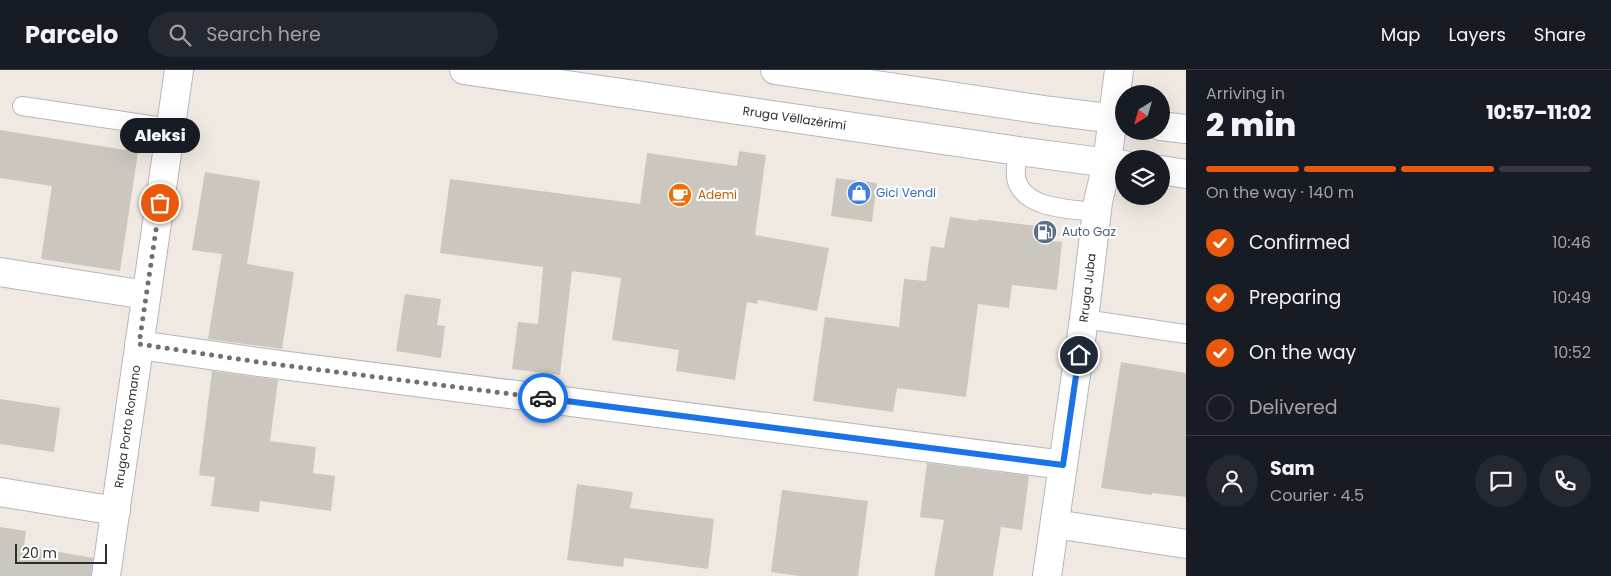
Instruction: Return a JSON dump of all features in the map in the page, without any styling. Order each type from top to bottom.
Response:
[{"type":"street","name":"Rruga Porto Romano","points":[[106,576],[179,70]]},
{"type":"street","name":"Rruga Vëllazërimi","points":[[464,70],[1115,164]]},
{"type":"street","points":[[775,70],[1115,119]]},
{"type":"street","name":"Rruga Juba","points":[[1119,70],[1119,85]]},
{"type":"street","points":[[1170,127],[1186,129]]},
{"type":"street","name":"Rruga Juba","points":[[1047,576],[1084,319],[1097,212],[1115,164]]},
{"type":"street","points":[[1170,171],[1186,174]]},
{"type":"street","points":[[0,272],[146,296]]},
{"type":"street","points":[[139,344],[258,362],[1063,465]]},
{"type":"street","points":[[0,492],[116,511]]},
{"type":"street","points":[[1055,524],[1186,544]]},
{"type":"lane","points":[[22,106],[170,128]]},
{"type":"lane","points":[[1018,151],[1017,180],[1028,197],[1038,203],[1097,212]]},
{"type":"lane","points":[[1084,319],[1186,334]]},
{"type":"building","points":[[0,130],[138,152],[120,271],[41,259],[52,186],[0,178]]},
{"type":"building","points":[[739,151],[766,155],[755,235],[829,248],[817,311],[758,300],[757,304],[747,302],[735,380],[676,371],[679,350],[612,340],[621,278],[572,271],[560,375],[512,369],[518,322],[538,324],[543,267],[440,253],[450,179],[640,204],[647,153],[737,166]]},
{"type":"building","points":[[205,172],[260,181],[247,264],[294,272],[282,349],[208,339],[222,254],[192,250]]},
{"type":"building","points":[[836,178],[877,183],[872,222],[831,216]]},
{"type":"building","points":[[950,217],[1053,228],[1052,241],[1062,242],[1057,290],[1012,285],[1009,308],[978,304],[966,397],[897,388],[893,412],[813,401],[825,317],[899,327],[904,279],[926,281],[931,246],[944,248]]},
{"type":"building","points":[[405,294],[441,299],[437,325],[445,326],[441,358],[396,351]]},
{"type":"building","points":[[1121,362],[1186,373],[1186,497],[1152,493],[1152,495],[1101,488]]},
{"type":"building","points":[[212,371],[278,380],[270,441],[316,447],[313,473],[335,476],[331,511],[260,501],[259,512],[211,506],[215,477],[199,475]]},
{"type":"building","points":[[0,399],[60,408],[54,452],[0,444]]},
{"type":"building","points":[[927,463],[1029,476],[1022,530],[1001,527],[993,576],[934,576],[944,520],[920,517]]},
{"type":"building","points":[[577,484],[633,492],[630,508],[714,519],[708,569],[624,558],[623,567],[567,560]]},
{"type":"building","points":[[782,490],[868,501],[858,576],[799,576],[771,572]]},
{"type":"building","points":[[0,527],[26,531],[24,546],[93,558],[91,576],[0,576]]},
{"type":"way so far","points":[[160,203],[139,344],[258,362],[543,398]]},
{"type":"place","name":"Gici Vendi","points":[[859,193]]},
{"type":"place","name":"Ademi","points":[[680,195]]},
{"type":"place","name":"Aleksi","points":[[160,203]]},
{"type":"place","name":"Auto Gaz","points":[[1045,232]]},
{"type":"route","points":[[543,398],[1063,465],[1079,355]]}]
